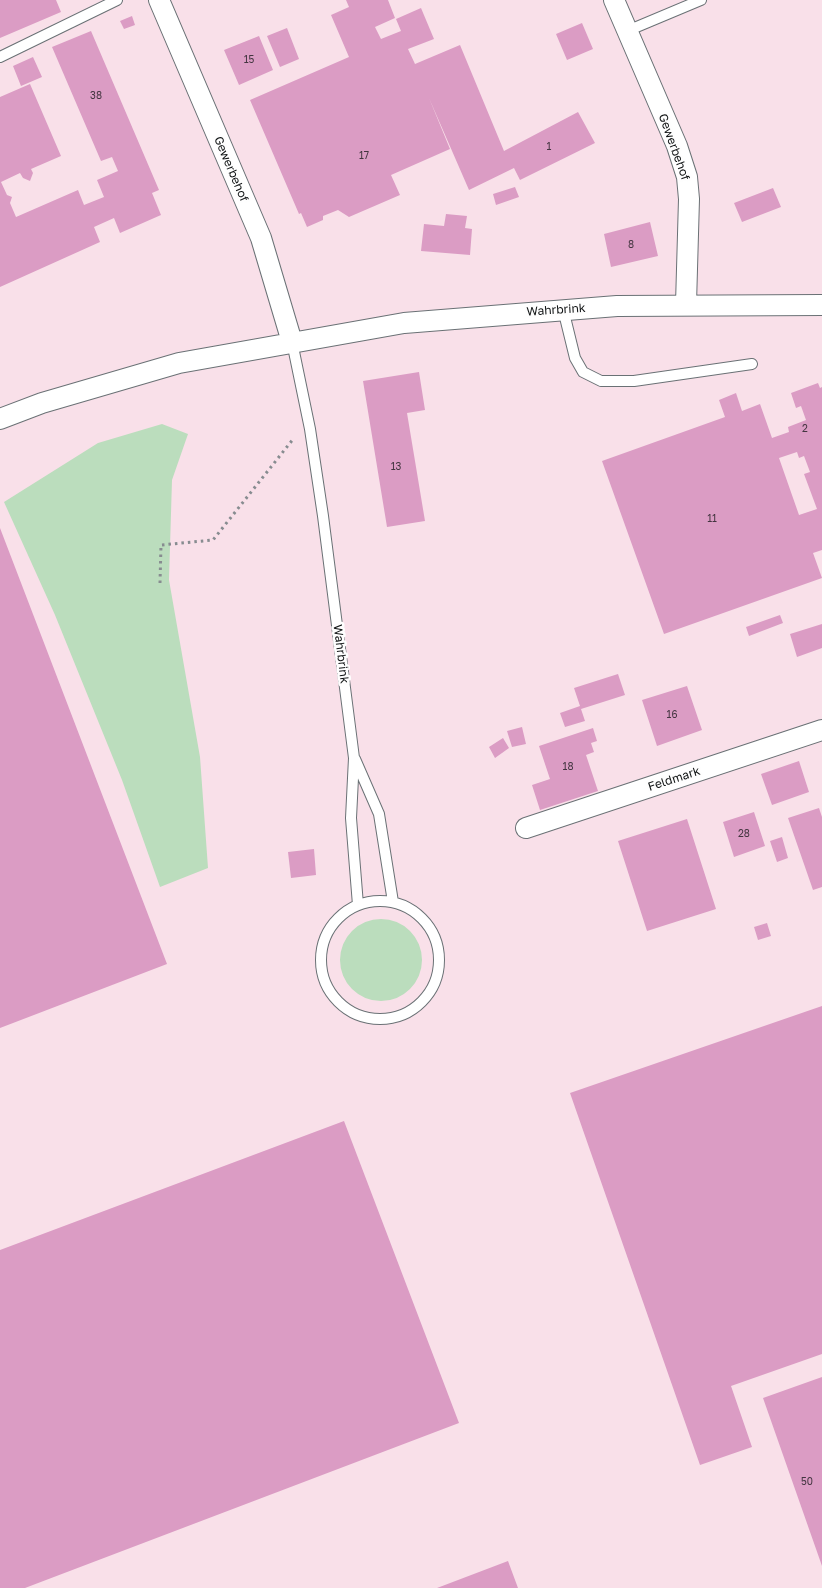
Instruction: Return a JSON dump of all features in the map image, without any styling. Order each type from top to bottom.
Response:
[{"type":"street","name":"Gewerbehof","points":[[159,0],[261,238],[292,342]]},
{"type":"street","name":"Gewerbehof","points":[[614,0],[677,146],[687,177],[689,199],[686,304]]},
{"type":"street","name":"Wahrbrink","points":[[0,419],[42,403],[179,363],[404,322],[563,309],[686,304],[822,305]]},
{"type":"street","name":"Feldmark","points":[[526,828],[822,730]]},
{"type":"lane","points":[[0,57],[117,0]]},
{"type":"lane","points":[[627,31],[701,0]]},
{"type":"lane","points":[[563,309],[574,358],[583,372],[601,381],[634,381],[752,364]]},
{"type":"lane","name":"Wahrbrink","points":[[292,342],[310,429],[323,516],[354,758],[351,818],[358,905]]},
{"type":"lane","name":"Wahrbrink","points":[[354,758],[379,814],[393,902]]},
{"type":"lane","points":[[372,901],[393,902],[413,911],[424,920],[433,932],[438,946],[439,960],[432,988],[424,1000],[400,1016],[372,1019],[345,1008],[334,998],[322,973],[320,959],[327,932],[340,916],[358,905],[372,901]]},
{"type":"path","points":[[160,584],[161,545],[213,540],[290,440],[310,429]]},
{"type":"shaded area","points":[[0,0],[822,0],[822,1588],[0,1588]]},
{"type":"green space","points":[[162,424],[188,434],[172,480],[169,580],[200,757],[208,868],[160,887],[122,780],[55,615],[4,502],[98,443]]},
{"type":"green space","points":[[381,919],[397,922],[410,931],[419,944],[422,960],[419,976],[410,989],[397,998],[381,1001],[365,998],[352,989],[343,976],[340,960],[343,944],[352,931],[365,922]]},
{"type":"building","points":[[0,0],[56,0],[61,12],[0,38]]},
{"type":"building","points":[[346,0],[388,0],[395,18],[375,27],[381,39],[401,31],[396,19],[421,8],[434,39],[408,49],[415,64],[460,45],[504,151],[578,112],[595,143],[520,180],[514,168],[469,190],[429,98],[450,149],[391,175],[400,195],[349,217],[338,210],[323,216],[323,220],[307,227],[301,213],[299,214],[250,100],[349,57],[331,15],[349,7]]},
{"type":"building","points":[[132,16],[135,25],[124,29],[120,21]]},
{"type":"building","points":[[582,23],[593,49],[567,60],[556,34]]},
{"type":"building","points":[[287,28],[299,59],[280,67],[267,36]]},
{"type":"building","points":[[91,31],[159,190],[152,193],[161,215],[120,233],[114,218],[94,227],[100,242],[0,287],[0,97],[30,84],[61,156],[31,169],[33,173],[30,181],[23,178],[20,173],[1,182],[7,195],[12,197],[10,203],[16,217],[78,190],[84,205],[104,197],[97,180],[118,171],[112,157],[101,161],[52,47]]},
{"type":"building","points":[[259,36],[273,70],[239,85],[224,50]]},
{"type":"building","points":[[33,57],[42,77],[21,86],[13,66]]},
{"type":"building","points":[[515,187],[519,197],[496,205],[493,194]]},
{"type":"building","points":[[773,188],[781,207],[742,222],[734,203]]},
{"type":"building","points":[[446,214],[467,216],[465,228],[472,229],[470,255],[421,251],[424,224],[444,226]]},
{"type":"building","points":[[650,222],[658,256],[611,267],[604,234]]},
{"type":"building","points":[[419,372],[425,410],[407,413],[425,521],[387,527],[363,381]]},
{"type":"building","points":[[818,383],[820,388],[822,387],[822,550],[813,553],[822,578],[664,634],[602,461],[725,417],[719,400],[736,393],[742,411],[760,404],[772,438],[789,432],[788,427],[806,420],[801,406],[796,408],[791,393]],"holes":[[[797,452],[799,458],[804,456],[810,472],[804,474],[817,509],[799,515],[779,458]]]},
{"type":"building","points":[[0,528],[167,964],[0,1028]]},
{"type":"building","points":[[780,615],[783,623],[749,636],[746,627]]},
{"type":"building","points":[[822,624],[822,648],[797,657],[790,634]]},
{"type":"building","points":[[618,674],[625,695],[581,709],[585,721],[565,727],[560,713],[580,706],[574,688]]},
{"type":"building","points":[[687,686],[702,730],[657,746],[642,700]]},
{"type":"building","points":[[522,727],[526,744],[512,747],[507,731]]},
{"type":"building","points":[[593,728],[597,741],[591,743],[594,752],[586,755],[598,791],[540,810],[532,785],[550,779],[539,746]]},
{"type":"building","points":[[503,738],[509,748],[495,758],[489,747]]},
{"type":"building","points":[[799,761],[809,792],[772,805],[761,774]]},
{"type":"building","points":[[819,808],[822,817],[822,887],[813,890],[788,818]]},
{"type":"building","points":[[754,812],[765,846],[734,857],[723,822]]},
{"type":"building","points":[[687,819],[716,909],[647,931],[618,841]]},
{"type":"building","points":[[782,837],[788,858],[777,862],[770,841]]},
{"type":"building","points":[[314,849],[316,875],[291,878],[288,852]]},
{"type":"building","points":[[767,923],[771,936],[758,940],[754,927]]},
{"type":"building","points":[[822,1006],[822,1354],[731,1386],[752,1447],[700,1465],[570,1093]]},
{"type":"building","points":[[344,1121],[459,1423],[25,1588],[0,1588],[0,1250]]},
{"type":"building","points":[[822,1377],[822,1566],[763,1398]]},
{"type":"building","points":[[508,1561],[518,1588],[437,1588]]}]
